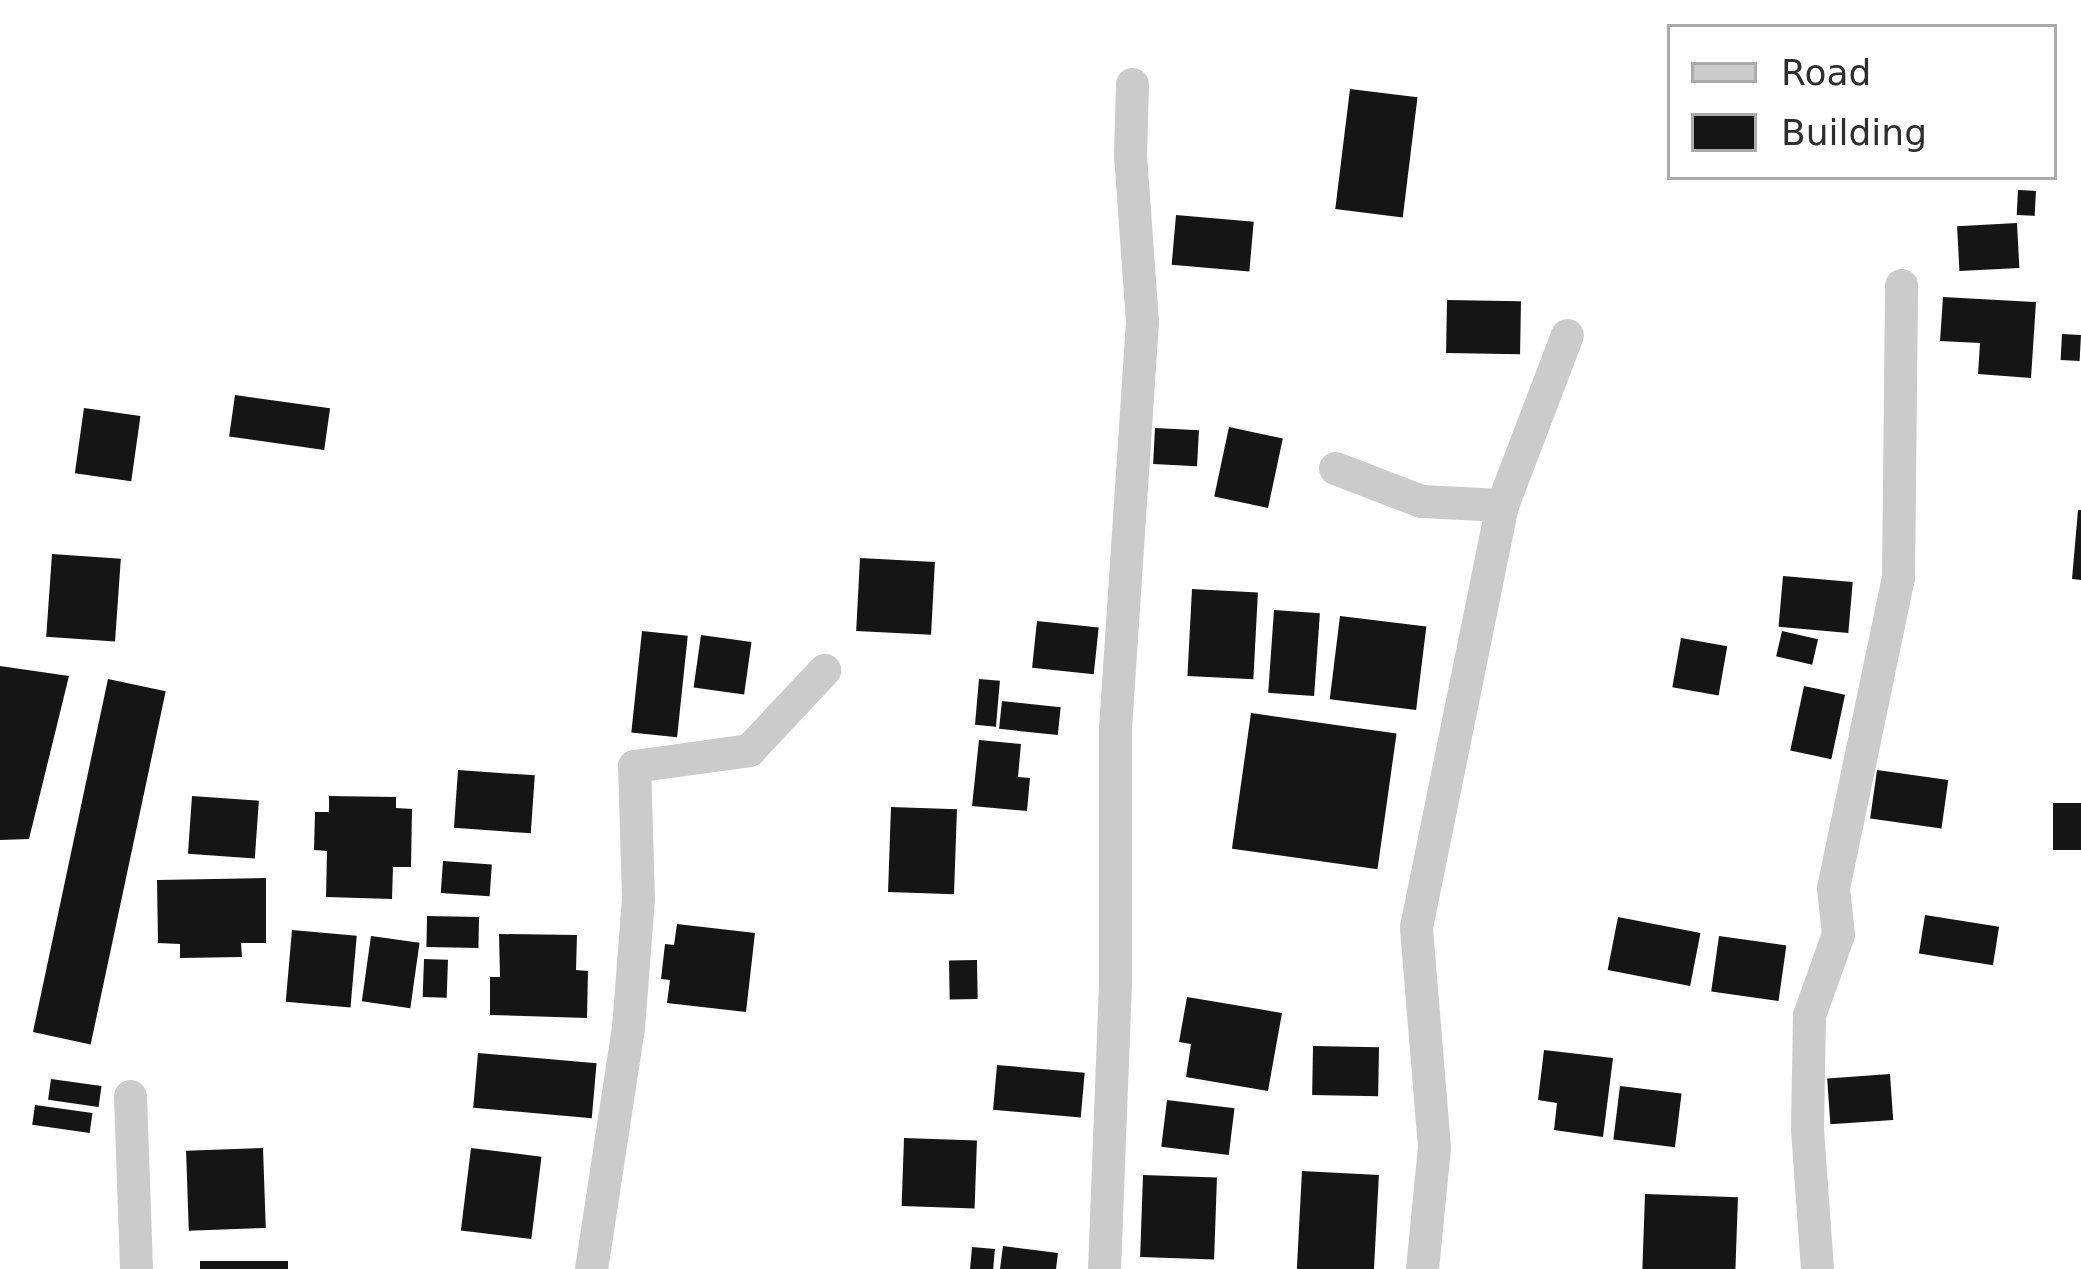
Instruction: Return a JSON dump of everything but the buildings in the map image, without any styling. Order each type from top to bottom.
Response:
[{"type":"street","points":[[1104,1269],[1115,985],[1115,728],[1142,322],[1130,154],[1132,84]]},
{"type":"street","points":[[1817,1269],[1807,1129],[1809,1015],[1838,934],[1833,888],[1898,578],[1901,285]]},
{"type":"street","points":[[1422,1269],[1434,1147],[1416,927],[1502,505],[1567,335]]},
{"type":"street","points":[[1335,468],[1420,501],[1502,505]]},
{"type":"street","points":[[591,1269],[628,1028],[638,898],[634,766],[749,750],[824,670]]},
{"type":"street","points":[[130,1096],[136,1269]]}]
